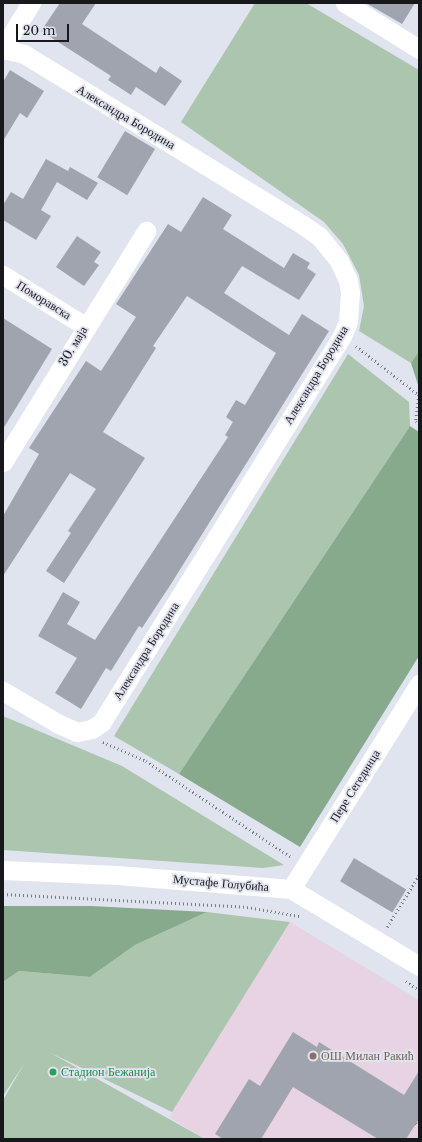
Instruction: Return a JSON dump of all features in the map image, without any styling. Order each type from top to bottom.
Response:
[{"type":"street","points":[[3,48],[31,3]]},
{"type":"street","points":[[345,3],[419,49]]},
{"type":"street","name":"Александра Бородина","points":[[3,48],[24,54],[319,236],[339,261],[348,280],[350,310],[342,336],[102,722],[83,732]]},
{"type":"street","name":"30. маја","points":[[3,462],[85,326],[146,231]]},
{"type":"street","name":"Поморавска","points":[[3,275],[85,326]]},
{"type":"street","name":"Пере Сегединца","points":[[291,889],[419,684]]},
{"type":"street","points":[[3,691],[57,723],[77,732],[83,732]]},
{"type":"street","name":"Мустафе Голубића","points":[[3,870],[117,875],[291,889],[419,966]]},
{"type":"path","points":[[342,336],[419,395],[416,421],[419,423]]},
{"type":"path","points":[[83,732],[126,754],[146,761],[305,866]]},
{"type":"path","points":[[385,931],[419,875]]},
{"type":"path","points":[[3,894],[247,907],[303,917]]},
{"type":"path","points":[[401,978],[419,990]]},
{"type":"shaded area","name":"ОШ Милан Ракић","points":[[290,922],[419,1000],[419,1139],[205,1139],[169,1117]]},
{"type":"green space","points":[[255,3],[306,3],[419,70],[419,351],[411,363],[359,331],[364,306],[359,275],[343,244],[324,222],[181,122]]},
{"type":"green space","points":[[419,351],[419,388],[411,363]]},
{"type":"green space","points":[[348,354],[409,402],[410,426],[179,774],[114,736]]},
{"type":"green space","points":[[410,426],[419,432],[419,656],[300,847],[179,774]]},
{"type":"green space","points":[[3,716],[122,766],[284,865],[263,868],[3,850]]},
{"type":"green space","points":[[3,906],[91,906],[207,912],[135,945],[90,977],[19,971],[3,982]]},
{"type":"green space","points":[[207,912],[290,922],[172,1112],[49,1052],[205,1139],[3,1139],[3,1100],[24,1064],[3,1096],[3,982],[19,971],[90,977],[135,945]]},
{"type":"building","points":[[60,3],[96,3],[82,24],[156,73],[160,66],[182,81],[165,106],[136,87],[131,95],[108,80],[111,76],[41,31]]},
{"type":"building","points":[[366,3],[415,3],[402,24]]},
{"type":"building","points":[[10,70],[44,91],[27,118],[20,113],[3,141],[3,82]]},
{"type":"building","points":[[125,131],[155,149],[127,195],[97,177]]},
{"type":"building","points":[[46,159],[68,171],[70,167],[98,183],[87,200],[57,182],[41,210],[51,216],[36,240],[3,220],[3,205],[11,192],[23,199]]},
{"type":"building","points":[[203,197],[232,215],[223,229],[284,268],[293,253],[310,263],[307,268],[316,274],[299,300],[242,266],[224,293],[289,335],[302,314],[329,331],[171,584],[142,628],[139,626],[111,671],[106,668],[81,709],[55,693],[77,658],[38,636],[63,592],[80,602],[67,624],[95,640],[228,437],[225,435],[233,422],[226,417],[236,400],[245,405],[276,353],[187,296],[153,346],[156,348],[103,432],[145,458],[64,583],[46,571],[71,533],[68,531],[96,489],[70,473],[3,576],[3,516],[39,454],[29,448],[86,361],[101,371],[136,317],[116,304],[168,224],[181,232]]},
{"type":"building","points":[[77,236],[101,252],[94,262],[99,265],[84,286],[56,267]]},
{"type":"building","points":[[3,318],[52,349],[3,429]]},
{"type":"building","points":[[354,858],[406,889],[392,913],[340,881]]},
{"type":"building","points":[[293,1032],[317,1047],[319,1042],[404,1095],[419,1071],[419,1119],[406,1139],[378,1139],[293,1087],[261,1139],[223,1139],[215,1134],[249,1079],[260,1086]]},
{"type":"place","name":"ОШ Милан Ракић","points":[[313,1056]]},
{"type":"place","name":"Стадион Бежанија","points":[[53,1072]]}]
